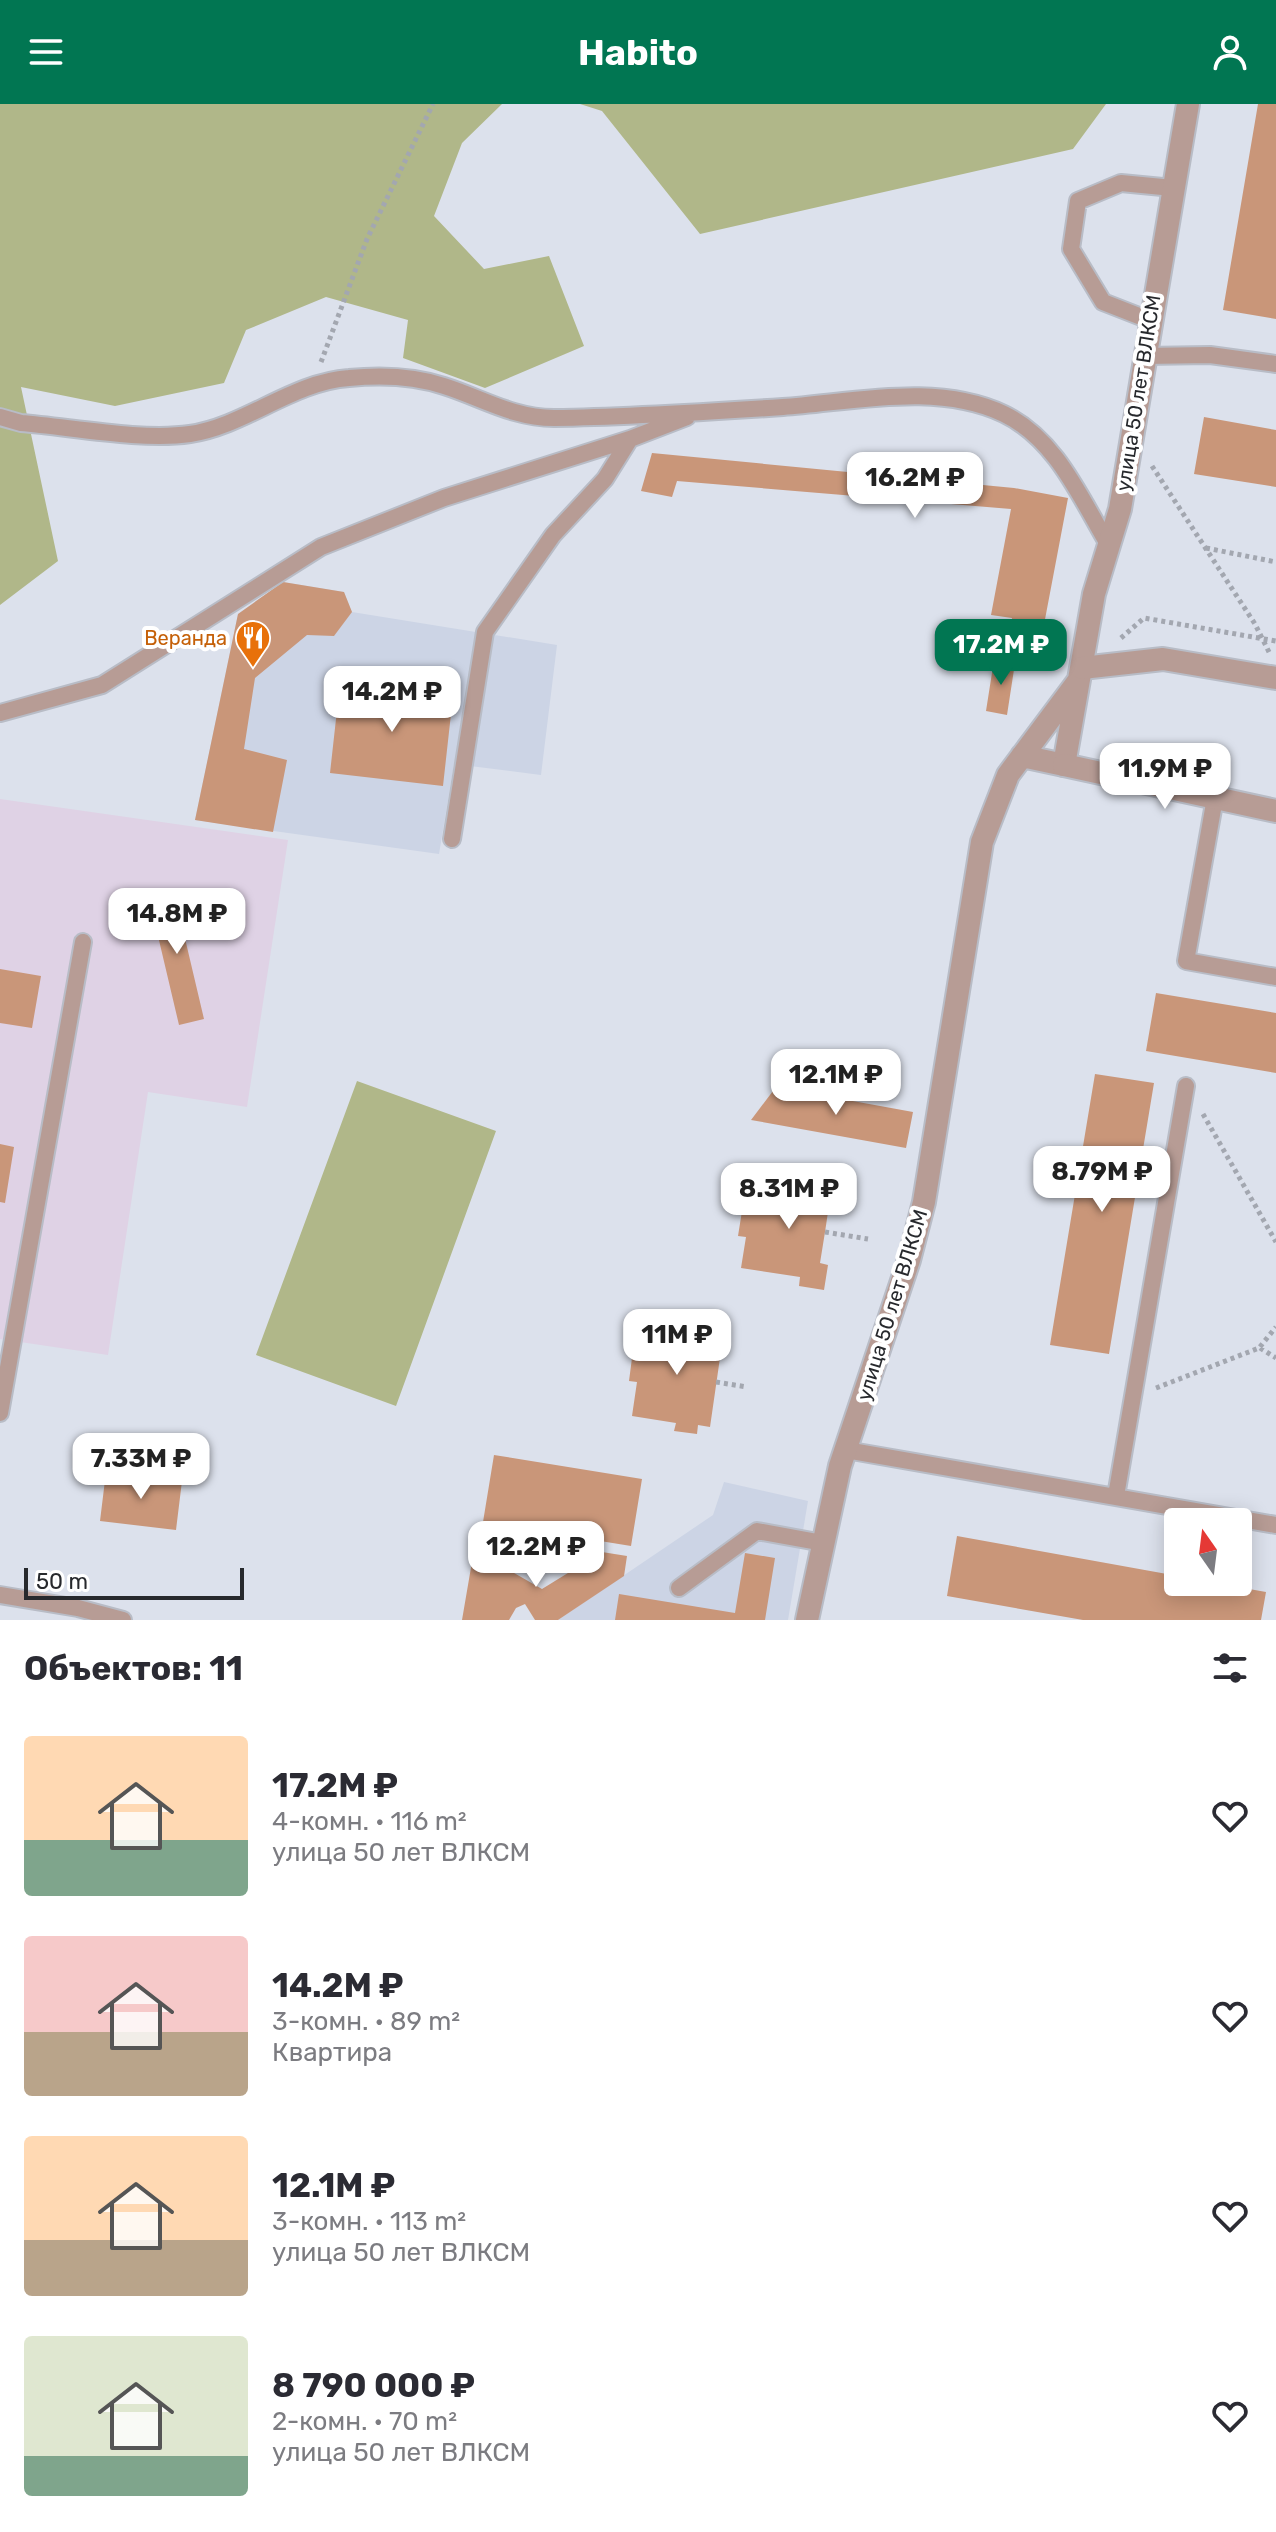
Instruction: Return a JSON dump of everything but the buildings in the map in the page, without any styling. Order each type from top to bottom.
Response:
[{"type":"street","name":"улица 50 лет ВЛКСМ","points":[[1064,765],[1094,594],[1120,509],[1149,320],[1188,104]]},
{"type":"street","points":[[1080,674],[1163,659],[1276,678]]},
{"type":"street","name":"улица 50 лет ВЛКСМ","points":[[807,1620],[846,1450],[909,1260],[924,1202],[982,842],[995,802],[1022,756],[1080,674]]},
{"type":"street","points":[[1022,756],[1276,811]]},
{"type":"lane","points":[[1149,320],[1103,302],[1071,249],[1078,201],[1121,183],[1173,188]]},
{"type":"lane","points":[[1144,356],[1210,355],[1276,364]]},
{"type":"lane","points":[[0,417],[21,423],[163,435],[190,434],[216,427],[312,385],[344,378],[412,379],[444,386],[516,415],[539,417],[700,412],[889,397],[977,405],[1029,428],[1052,452],[1108,544]]},
{"type":"lane","points":[[0,713],[102,685],[321,547],[444,498],[630,439],[700,412]]},
{"type":"lane","points":[[452,839],[485,632],[553,535],[605,479],[630,439]]},
{"type":"lane","points":[[1215,798],[1186,961],[1276,977]]},
{"type":"lane","points":[[0,1413],[83,942]]},
{"type":"lane","points":[[1116,1496],[1186,1086]]},
{"type":"lane","points":[[846,1450],[1276,1525]]},
{"type":"lane","points":[[679,1588],[757,1531],[823,1543]]},
{"type":"lane","points":[[0,1595],[78,1608],[123,1620]]},
{"type":"path","points":[[312,385],[367,239],[433,104]]},
{"type":"path","points":[[1132,435],[1255,624],[1276,665]]},
{"type":"path","points":[[1206,548],[1276,562]]},
{"type":"path","points":[[1186,1086],[1276,1242]]},
{"type":"path","points":[[825,1232],[868,1239]]},
{"type":"path","points":[[1133,1398],[1259,1348],[1276,1327]]},
{"type":"path","points":[[1259,1348],[1276,1358]]},
{"type":"path","points":[[716,1382],[747,1387]]},
{"type":"shaded area","points":[[283,582],[344,592],[352,612],[557,645],[541,775],[454,764],[439,854],[195,820],[238,614]]},
{"type":"shaded area","points":[[0,799],[288,840],[247,1107],[148,1092],[108,1355],[0,1339]]},
{"type":"shaded area","points":[[724,1482],[808,1501],[788,1620],[558,1620],[713,1515]]},
{"type":"green space","points":[[0,104],[502,104],[462,143],[434,216],[484,269],[549,256],[584,346],[485,388],[403,358],[408,320],[326,297],[246,330],[224,383],[115,406],[21,387],[58,561],[0,605]]},
{"type":"green space","points":[[580,104],[1106,104],[1073,149],[700,234],[602,111]]},
{"type":"green space","points":[[357,1081],[496,1131],[396,1406],[256,1355]]},
{"type":"place","name":"Веранда","points":[[253,669]]}]
